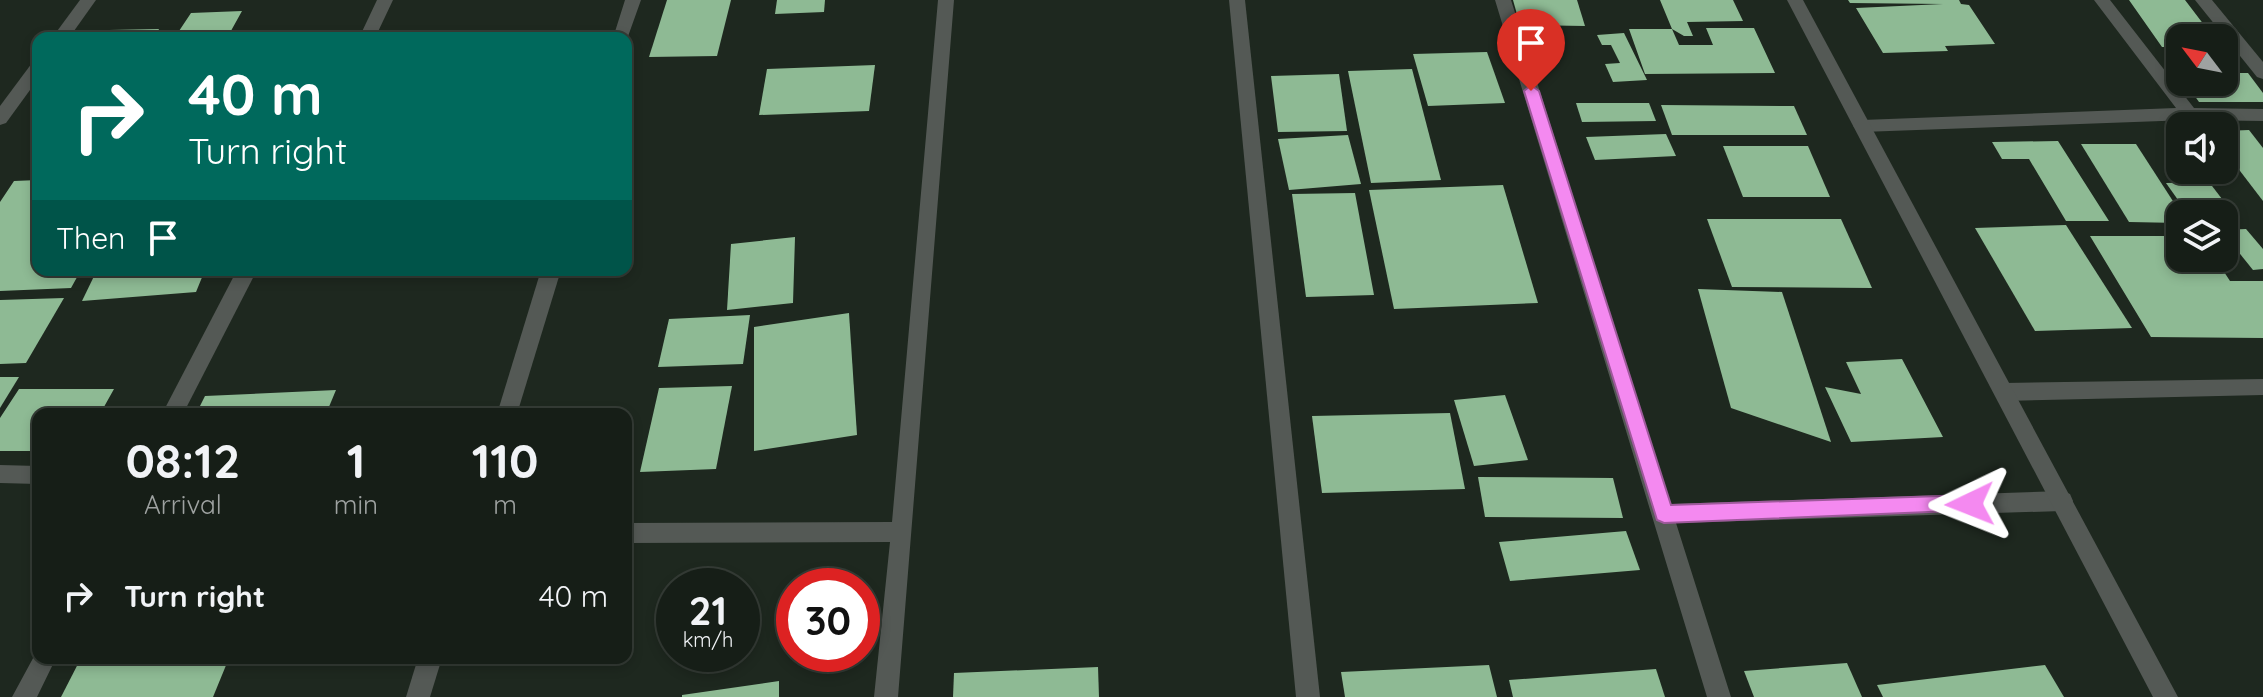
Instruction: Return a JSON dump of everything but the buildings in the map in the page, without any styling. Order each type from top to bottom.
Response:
[{"type":"street","points":[[64,32],[88,0]]},
{"type":"street","points":[[370,32],[385,0]]},
{"type":"street","points":[[623,32],[633,0]]},
{"type":"street","points":[[886,697],[946,0]]},
{"type":"street","points":[[1237,0],[1308,697]]},
{"type":"street","points":[[1503,0],[1719,697]]},
{"type":"street","points":[[1795,0],[2166,697]]},
{"type":"street","points":[[2102,0],[2187,112]]},
{"type":"street","points":[[2203,0],[2263,73]]},
{"type":"street","points":[[0,119],[32,75]]},
{"type":"street","points":[[1862,126],[2166,115]]},
{"type":"street","points":[[2238,115],[2263,115]]},
{"type":"street","points":[[175,408],[244,276]]},
{"type":"street","points":[[509,408],[549,276]]},
{"type":"street","points":[[2004,392],[2263,387]]},
{"type":"street","points":[[0,474],[32,475]]},
{"type":"street","points":[[1664,514],[2062,501]]},
{"type":"street","points":[[632,533],[902,532]]},
{"type":"street","points":[[24,697],[41,664]]},
{"type":"street","points":[[418,697],[428,664]]},
{"type":"route","points":[[1531,91],[1664,514],[1970,504]]}]
